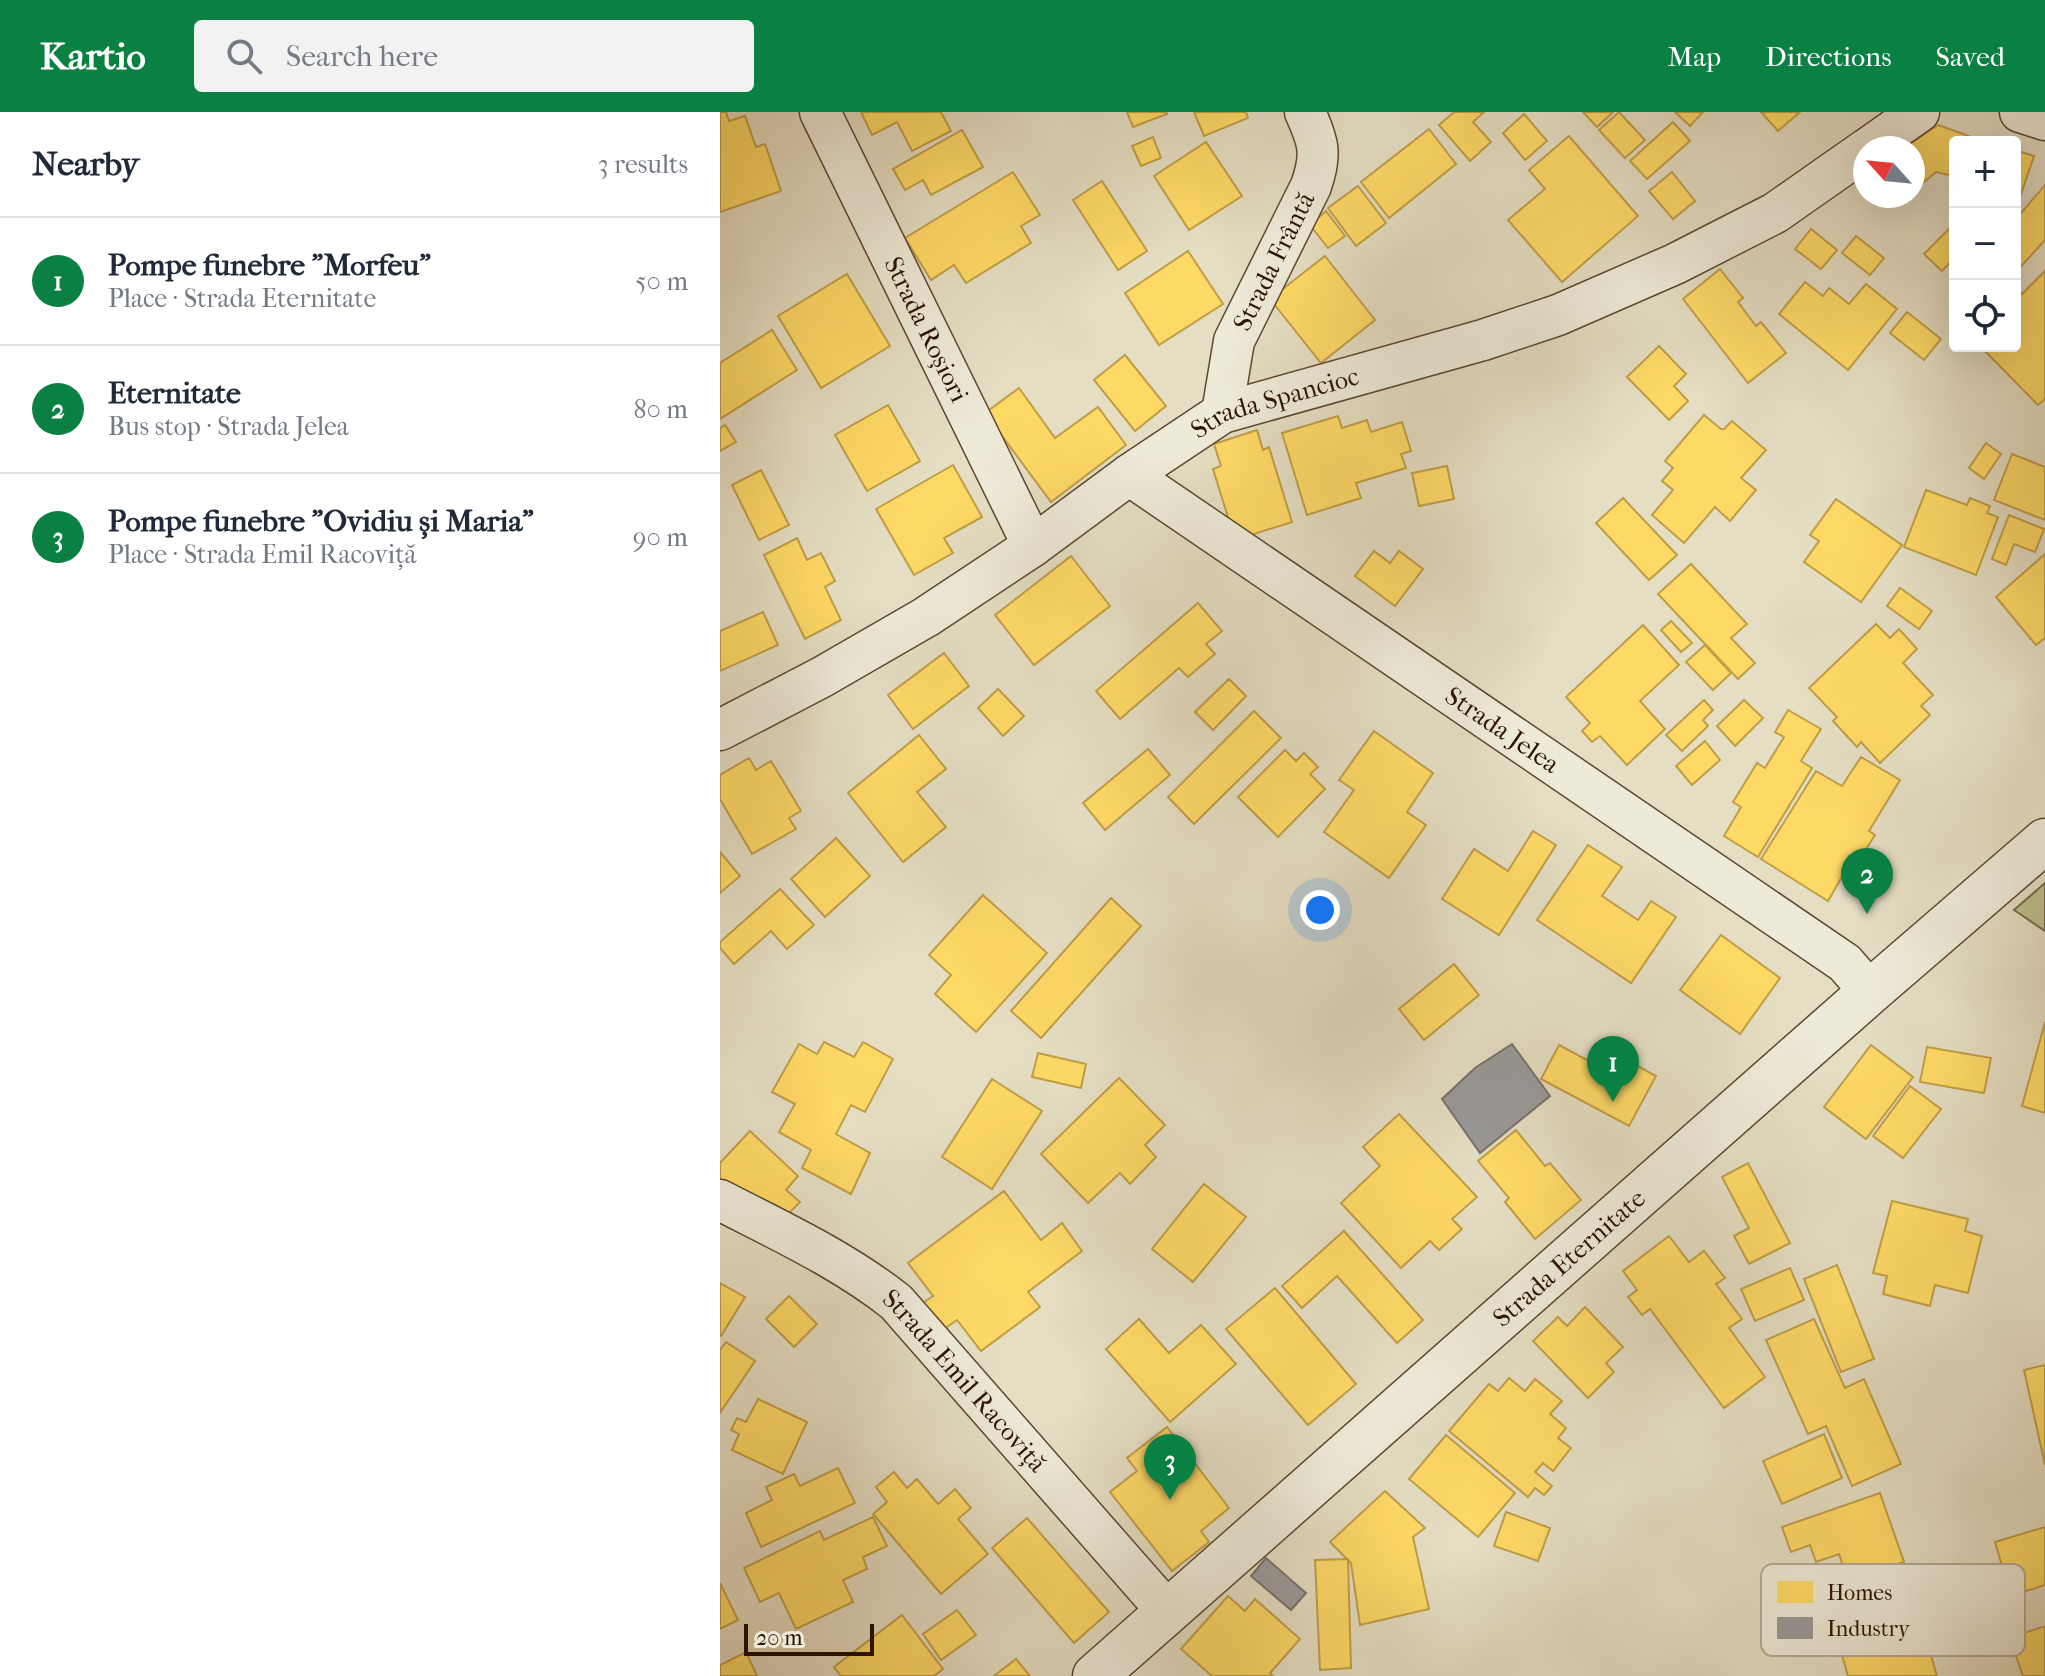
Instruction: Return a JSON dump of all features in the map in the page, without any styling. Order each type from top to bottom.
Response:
[{"type":"street","name":"Strada Roșiori","points":[[820,112],[1033,546]]},
{"type":"street","name":"Strada Frântă","points":[[1222,413],[1234,341],[1319,164],[1318,142],[1305,112]]},
{"type":"street","name":"Strada Spancioc","points":[[1885,136],[1919,112]]},
{"type":"street","points":[[2020,112],[2045,120]]},
{"type":"street","name":"Strada Spancioc","points":[[720,730],[822,677],[926,617],[1222,413],[1483,340],[1558,315],[1675,264],[1775,213],[1853,158]]},
{"type":"street","name":"Strada Jelea","points":[[1129,475],[1845,963],[1870,992]]},
{"type":"street","name":"Strada Eternitate","points":[[1095,1676],[2045,841]]},
{"type":"street","name":"Strada Emil Racoviță","points":[[720,1200],[829,1256],[896,1302],[1167,1611]]},
{"type":"green space","points":[[2045,883],[2045,931],[2014,910]]},
{"type":"building: Homes","points":[[720,112],[726,112],[729,121],[745,116],[756,147],[765,144],[781,191],[720,212]]},
{"type":"building: Homes","points":[[861,112],[941,112],[951,131],[912,151],[897,122],[872,135]]},
{"type":"building: Homes","points":[[1127,112],[1166,112],[1167,114],[1133,127]]},
{"type":"building: Homes","points":[[1194,112],[1246,112],[1248,118],[1204,136]]},
{"type":"building: Homes","points":[[1454,112],[1484,112],[1473,122],[1491,142],[1470,161],[1439,125]]},
{"type":"building: Homes","points":[[1583,112],[1613,112],[1597,127]]},
{"type":"building: Homes","points":[[1619,112],[1645,140],[1625,158],[1599,130]]},
{"type":"building: Homes","points":[[1675,112],[1703,112],[1690,126]]},
{"type":"building: Homes","points":[[1761,112],[1800,112],[1778,131]]},
{"type":"building: Homes","points":[[1524,114],[1547,141],[1525,160],[1503,133]]},
{"type":"building: Homes","points":[[1673,122],[1690,141],[1647,179],[1630,161]]},
{"type":"building: Homes","points":[[1938,125],[1969,136],[1949,136],[1949,175],[1936,172],[1925,181],[1925,136],[1922,136]]},
{"type":"building: Homes","points":[[1429,129],[1456,164],[1389,218],[1361,182]]},
{"type":"building: Homes","points":[[962,130],[983,167],[931,195],[923,180],[905,190],[893,169]]},
{"type":"building: Homes","points":[[1569,136],[1638,216],[1562,282],[1508,220],[1545,189],[1529,170]]},
{"type":"building: Homes","points":[[1153,137],[1161,158],[1141,166],[1132,146]]},
{"type":"building: Homes","points":[[1206,142],[1242,196],[1189,230],[1154,176]]},
{"type":"building: Homes","points":[[2021,152],[2034,156],[2021,194]]},
{"type":"building: Homes","points":[[1013,172],[1040,215],[1021,226],[1031,243],[966,283],[954,265],[931,280],[905,238]]},
{"type":"building: Homes","points":[[1672,172],[1695,201],[1673,219],[1649,191]]},
{"type":"building: Homes","points":[[1102,181],[1147,251],[1118,270],[1073,200]]},
{"type":"building: Homes","points":[[2045,185],[2045,240],[2021,266],[2021,213]]},
{"type":"building: Homes","points":[[1358,186],[1386,223],[1356,246],[1328,208]]},
{"type":"building: Homes","points":[[1326,211],[1345,236],[1328,248],[1310,225]]},
{"type":"building: Homes","points":[[1811,229],[1837,250],[1821,269],[1795,249]]},
{"type":"building: Homes","points":[[1949,229],[1949,263],[1942,271],[1924,254]]},
{"type":"building: Homes","points":[[1856,236],[1884,258],[1870,275],[1842,253]]},
{"type":"building: Homes","points":[[1188,251],[1223,304],[1159,345],[1125,293]]},
{"type":"building: Homes","points":[[1325,256],[1375,320],[1321,363],[1270,299]]},
{"type":"building: Homes","points":[[1720,269],[1743,298],[1738,302],[1756,326],[1761,322],[1786,353],[1748,383],[1683,299]]},
{"type":"building: Homes","points":[[2045,271],[2045,399],[2038,405],[1986,352],[2021,352],[2022,294]]},
{"type":"building: Homes","points":[[847,274],[890,346],[821,388],[778,316]]},
{"type":"building: Homes","points":[[1805,282],[1823,296],[1829,288],[1849,304],[1866,284],[1897,309],[1848,370],[1779,314]]},
{"type":"building: Homes","points":[[1907,312],[1941,339],[1924,360],[1890,333]]},
{"type":"building: Homes","points":[[772,330],[797,370],[720,419],[720,363]]},
{"type":"building: Homes","points":[[1659,346],[1686,374],[1674,386],[1688,401],[1669,420],[1627,377]]},
{"type":"building: Homes","points":[[1125,355],[1166,406],[1135,431],[1094,380]]},
{"type":"building: Homes","points":[[1019,388],[1055,438],[1098,407],[1126,445],[1051,502],[985,413]]},
{"type":"building: Homes","points":[[888,405],[920,461],[867,491],[835,435]]},
{"type":"building: Homes","points":[[1704,415],[1721,429],[1732,421],[1766,450],[1741,478],[1756,490],[1730,521],[1715,507],[1684,543],[1652,515],[1673,490],[1662,481],[1673,468],[1665,461]]},
{"type":"building: Homes","points":[[1338,416],[1342,428],[1367,420],[1371,432],[1402,422],[1411,451],[1401,454],[1406,468],[1356,483],[1361,498],[1307,515],[1282,433]]},
{"type":"building: Homes","points":[[725,425],[736,442],[720,451],[720,428]]},
{"type":"building: Homes","points":[[1257,430],[1263,450],[1269,447],[1292,522],[1235,540],[1213,469],[1221,466],[1214,444]]},
{"type":"building: Homes","points":[[1986,443],[2001,454],[1984,479],[1969,468]]},
{"type":"building: Homes","points":[[2012,454],[2045,467],[2045,520],[1994,500]]},
{"type":"building: Homes","points":[[953,465],[982,517],[944,538],[953,553],[914,575],[876,509]]},
{"type":"building: Homes","points":[[1447,466],[1454,499],[1419,506],[1412,473]]},
{"type":"building: Homes","points":[[761,470],[789,525],[759,540],[732,485]]},
{"type":"building: Homes","points":[[1926,490],[1967,505],[1970,498],[1990,506],[1987,513],[1998,517],[1976,575],[1904,547]]},
{"type":"building: Homes","points":[[1623,498],[1677,555],[1649,580],[1596,523]]},
{"type":"building: Homes","points":[[1836,499],[1902,545],[1861,602],[1804,562],[1819,541],[1810,535]]},
{"type":"building: Homes","points":[[2009,515],[2044,529],[2035,552],[2014,544],[2006,565],[1992,559]]},
{"type":"building: Homes","points":[[797,538],[807,560],[821,553],[835,581],[825,587],[841,620],[805,639],[764,555]]},
{"type":"building: Homes","points":[[1374,551],[1390,563],[1399,551],[1423,569],[1395,606],[1355,576]]},
{"type":"building: Homes","points":[[2045,554],[2045,638],[2036,645],[1996,597]]},
{"type":"building: Homes","points":[[1071,556],[1110,606],[1034,665],[995,615]]},
{"type":"building: Homes","points":[[1691,564],[1747,624],[1731,638],[1755,663],[1738,679],[1658,594]]},
{"type":"building: Homes","points":[[1900,588],[1932,611],[1919,629],[1887,606]]},
{"type":"building: Homes","points":[[1198,603],[1222,631],[1206,644],[1215,654],[1188,677],[1179,668],[1120,719],[1096,691]]},
{"type":"building: Homes","points":[[763,612],[778,645],[720,671],[720,631]]},
{"type":"building: Homes","points":[[1671,621],[1692,643],[1681,652],[1661,630]]},
{"type":"building: Homes","points":[[1876,624],[1890,638],[1899,629],[1917,649],[1903,663],[1933,695],[1921,706],[1930,715],[1880,763],[1861,742],[1857,747],[1833,721],[1837,717],[1809,688]]},
{"type":"building: Homes","points":[[1643,625],[1679,665],[1640,701],[1665,729],[1627,765],[1600,736],[1592,742],[1582,731],[1590,723],[1566,697]]},
{"type":"building: Homes","points":[[1705,645],[1731,673],[1713,690],[1686,662]]},
{"type":"building: Homes","points":[[944,653],[969,686],[913,729],[888,695]]},
{"type":"building: Homes","points":[[1229,679],[1246,696],[1213,730],[1195,712]]},
{"type":"building: Homes","points":[[998,689],[1024,716],[1003,736],[978,708]]},
{"type":"building: Homes","points":[[1704,700],[1713,710],[1703,720],[1708,726],[1682,751],[1666,735]]},
{"type":"building: Homes","points":[[1744,700],[1763,718],[1735,746],[1717,726]]},
{"type":"building: Homes","points":[[1788,710],[1821,729],[1801,761],[1812,768],[1758,857],[1724,836],[1741,807],[1733,802],[1757,763],[1765,768],[1784,737],[1775,732]]},
{"type":"building: Homes","points":[[1254,711],[1281,738],[1194,824],[1168,797]]},
{"type":"building: Homes","points":[[1374,731],[1433,773],[1407,812],[1426,825],[1389,878],[1324,832],[1354,790],[1339,780]]},
{"type":"building: Homes","points":[[919,735],[946,769],[917,792],[946,827],[903,862],[848,793]]},
{"type":"building: Homes","points":[[1705,741],[1720,760],[1692,785],[1676,766]]},
{"type":"building: Homes","points":[[1148,749],[1170,775],[1105,830],[1083,803]]},
{"type":"building: Homes","points":[[1285,750],[1296,761],[1304,753],[1318,767],[1310,774],[1325,789],[1278,837],[1238,797]]},
{"type":"building: Homes","points":[[1861,757],[1900,780],[1869,831],[1875,835],[1848,878],[1843,875],[1828,901],[1761,859],[1816,771],[1842,786]]},
{"type":"building: Homes","points":[[749,758],[756,770],[771,761],[801,811],[789,818],[796,829],[752,854],[720,799],[720,775]]},
{"type":"building: Homes","points":[[1533,831],[1556,845],[1499,935],[1442,899],[1474,849],[1508,871]]},
{"type":"building: Homes","points":[[836,838],[870,876],[825,917],[791,879]]},
{"type":"building: Homes","points":[[1588,845],[1622,867],[1602,896],[1638,920],[1651,901],[1676,917],[1631,983],[1537,920]]},
{"type":"building: Homes","points":[[720,852],[740,876],[720,893]]},
{"type":"building: Homes","points":[[780,889],[814,925],[787,949],[771,931],[734,964],[720,948],[720,942]]},
{"type":"building: Homes","points":[[983,895],[1047,953],[976,1032],[935,994],[951,975],[929,955]]},
{"type":"building: Homes","points":[[1111,898],[1141,926],[1041,1038],[1011,1011]]},
{"type":"building: Homes","points":[[1721,935],[1780,978],[1740,1034],[1680,990]]},
{"type":"building: Homes","points":[[1454,964],[1479,995],[1424,1040],[1399,1009]]},
{"type":"building: Homes","points":[[2045,1022],[2045,1113],[2022,1106]]},
{"type":"building: Homes","points":[[824,1042],[854,1057],[863,1042],[893,1059],[865,1112],[851,1105],[836,1134],[870,1153],[851,1194],[802,1168],[811,1150],[779,1132],[795,1104],[772,1092],[799,1044],[817,1054]]},
{"type":"building: Homes","points":[[1559,1045],[1607,1071],[1616,1054],[1656,1076],[1629,1126],[1541,1079]]},
{"type":"building: Homes","points":[[1871,1045],[1913,1077],[1866,1139],[1824,1107]]},
{"type":"building: Homes","points":[[1927,1047],[1991,1058],[1984,1093],[1920,1082]]},
{"type":"building: Homes","points":[[1038,1053],[1086,1064],[1081,1088],[1032,1077]]},
{"type":"building: Homes","points":[[1119,1078],[1165,1125],[1145,1145],[1156,1157],[1130,1184],[1120,1173],[1088,1203],[1041,1154]]},
{"type":"building: Homes","points":[[992,1079],[1042,1111],[992,1189],[942,1157]]},
{"type":"building: Homes","points":[[1910,1086],[1941,1109],[1903,1158],[1873,1136]]},
{"type":"building: Homes","points":[[1399,1114],[1477,1197],[1452,1219],[1462,1229],[1439,1250],[1430,1241],[1401,1268],[1341,1203],[1380,1166],[1363,1147]]},
{"type":"building: Homes","points":[[1516,1130],[1545,1166],[1550,1163],[1581,1200],[1535,1239],[1505,1202],[1509,1198],[1478,1161]]},
{"type":"building: Homes","points":[[750,1131],[798,1176],[786,1190],[800,1202],[785,1217],[720,1182],[720,1163]]},
{"type":"building: Homes","points":[[1748,1163],[1790,1243],[1749,1264],[1734,1236],[1749,1228],[1722,1177]]},
{"type":"building: Homes","points":[[1204,1184],[1246,1217],[1193,1282],[1152,1249]]},
{"type":"building: Homes","points":[[1004,1191],[1041,1240],[1062,1223],[1082,1251],[1028,1292],[1040,1307],[981,1351],[957,1320],[937,1334],[917,1307],[933,1296],[908,1263]]},
{"type":"building: Homes","points":[[1892,1201],[1968,1219],[1965,1231],[1982,1236],[1968,1293],[1935,1285],[1930,1306],[1883,1294],[1887,1276],[1873,1273]]},
{"type":"building: Homes","points":[[1344,1231],[1423,1320],[1397,1343],[1337,1276],[1302,1308],[1282,1286]]},
{"type":"building: Homes","points":[[1669,1236],[1689,1262],[1704,1251],[1725,1278],[1716,1284],[1742,1319],[1729,1328],[1765,1377],[1724,1408],[1650,1309],[1642,1315],[1628,1297],[1637,1290],[1623,1271]]},
{"type":"building: Homes","points":[[1837,1265],[1874,1359],[1841,1372],[1804,1279]]},
{"type":"building: Homes","points":[[1790,1268],[1804,1300],[1755,1321],[1741,1289]]},
{"type":"building: Homes","points":[[720,1283],[745,1297],[721,1336],[720,1336]]},
{"type":"building: Homes","points":[[1275,1288],[1356,1384],[1308,1425],[1226,1329]]},
{"type":"building: Homes","points":[[789,1296],[817,1324],[794,1347],[766,1319]]},
{"type":"building: Homes","points":[[1585,1307],[1623,1347],[1606,1363],[1614,1372],[1588,1398],[1533,1341],[1558,1317],[1567,1326]]},
{"type":"building: Homes","points":[[1139,1319],[1169,1353],[1201,1325],[1236,1364],[1170,1422],[1106,1349]]},
{"type":"building: Homes","points":[[1814,1319],[1845,1388],[1864,1379],[1901,1464],[1852,1486],[1826,1426],[1808,1434],[1766,1340]]},
{"type":"building: Homes","points":[[726,1342],[755,1361],[720,1413],[720,1350]]},
{"type":"building: Homes","points":[[2045,1365],[2045,1465],[2024,1370]]},
{"type":"building: Homes","points":[[1509,1378],[1525,1391],[1535,1379],[1562,1401],[1550,1414],[1566,1428],[1558,1438],[1571,1448],[1553,1471],[1543,1463],[1535,1472],[1552,1486],[1544,1495],[1535,1488],[1528,1497],[1449,1431],[1489,1384],[1498,1391]]},
{"type":"building: Homes","points":[[758,1399],[807,1422],[783,1474],[732,1450],[739,1434],[731,1430],[737,1418],[746,1422]]},
{"type":"building: Homes","points":[[1167,1427],[1229,1508],[1201,1531],[1209,1542],[1172,1571],[1110,1492],[1137,1471],[1127,1458]]},
{"type":"building: Homes","points":[[1824,1434],[1842,1478],[1782,1504],[1763,1461]]},
{"type":"building: Homes","points":[[1446,1435],[1515,1493],[1478,1537],[1409,1479]]},
{"type":"building: Homes","points":[[838,1468],[855,1503],[761,1547],[746,1513],[772,1500],[766,1487],[794,1474],[800,1486]]},
{"type":"building: Homes","points":[[894,1472],[907,1488],[917,1479],[938,1504],[955,1489],[971,1508],[958,1519],[988,1554],[941,1594],[873,1514],[887,1502],[876,1487]]},
{"type":"building: Homes","points":[[1385,1491],[1425,1528],[1413,1537],[1429,1609],[1360,1625],[1351,1563],[1330,1542]]},
{"type":"building: Homes","points":[[1880,1493],[1904,1562],[1842,1564],[1839,1554],[1816,1562],[1810,1545],[1791,1552],[1782,1527]]},
{"type":"building: Homes","points":[[1506,1512],[1550,1528],[1538,1561],[1494,1546]]},
{"type":"building: Homes","points":[[873,1517],[887,1546],[863,1557],[867,1569],[843,1580],[853,1602],[796,1629],[779,1593],[760,1602],[744,1568],[820,1531],[824,1540]]},
{"type":"building: Homes","points":[[1027,1518],[1109,1612],[1074,1643],[992,1548]]},
{"type":"building: Homes","points":[[2045,1527],[2045,1585],[2025,1591],[2025,1564],[2002,1564],[1995,1542]]},
{"type":"building: Homes","points":[[1348,1559],[1351,1668],[1320,1670],[1315,1560]]},
{"type":"building: Homes","points":[[720,1583],[738,1620],[720,1629]]},
{"type":"building: Homes","points":[[1228,1596],[1245,1611],[1255,1599],[1300,1639],[1270,1673],[1273,1676],[1212,1676],[1181,1649]]},
{"type":"building: Homes","points":[[957,1610],[976,1635],[941,1660],[923,1634]]},
{"type":"building: Homes","points":[[902,1615],[943,1669],[934,1676],[841,1676],[834,1667]]},
{"type":"building: Homes","points":[[2045,1626],[2045,1676],[2023,1676],[2016,1656],[2025,1656],[2025,1633]]},
{"type":"building: Homes","points":[[746,1652],[757,1676],[720,1676],[720,1665]]},
{"type":"building: Homes","points":[[1842,1656],[1931,1656],[1937,1676],[1848,1676]]},
{"type":"building: Homes","points":[[1016,1659],[1030,1676],[994,1676]]},
{"type":"building: Industry","points":[[1512,1044],[1550,1096],[1480,1153],[1442,1099],[1475,1068]]},
{"type":"building: Industry","points":[[1266,1558],[1306,1593],[1291,1610],[1251,1576]]},
{"type":"place","name":"Eternitate","points":[[1867,914]]},
{"type":"place","name":"Pompe funebre \"Morfeu\"","points":[[1613,1102]]},
{"type":"place","name":"Pompe funebre \"Ovidiu și Maria\"","points":[[1170,1500]]}]
